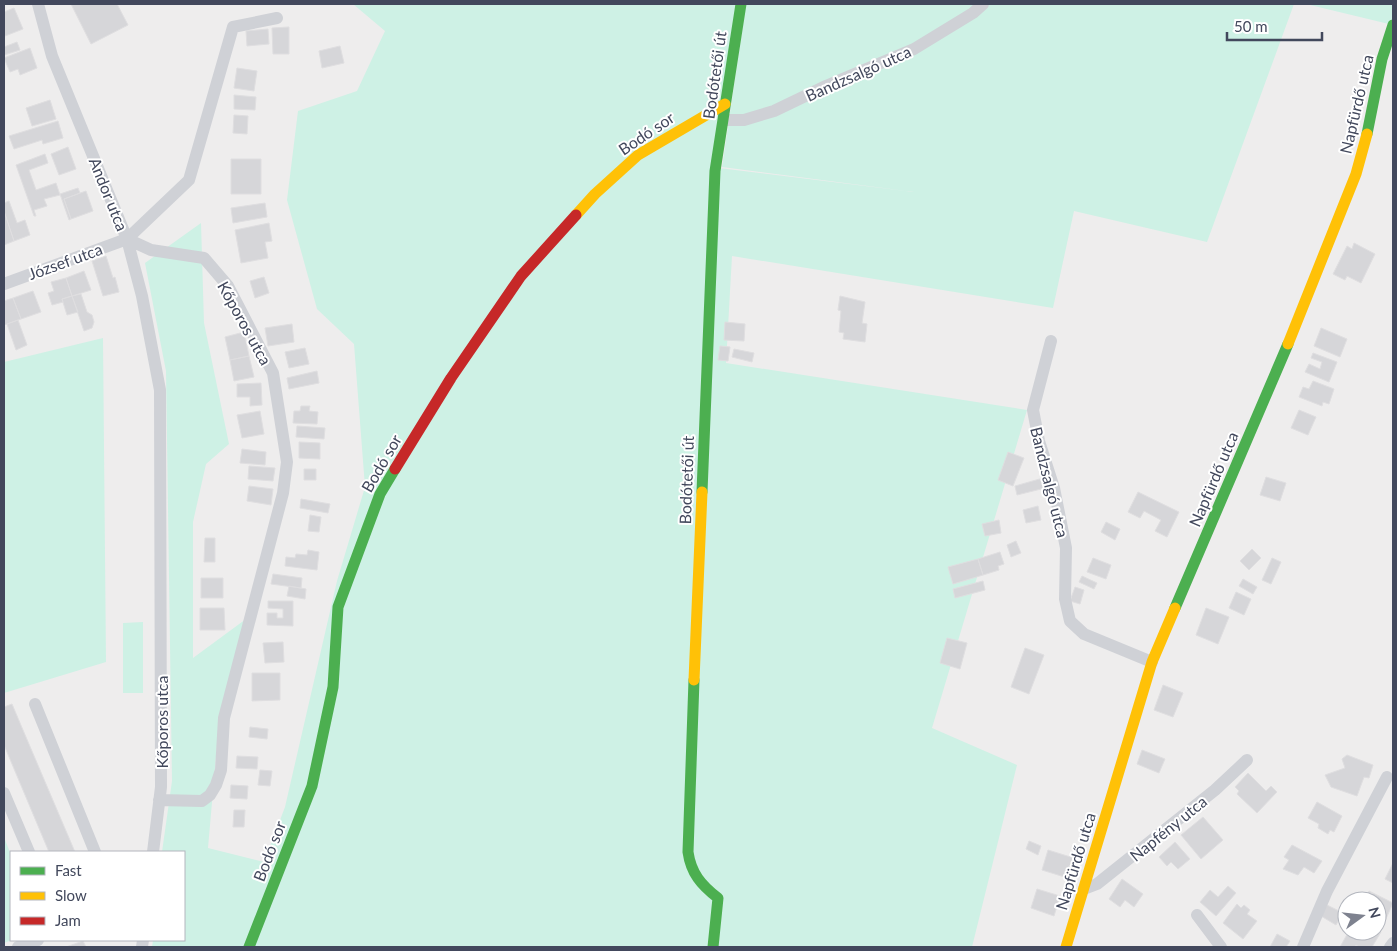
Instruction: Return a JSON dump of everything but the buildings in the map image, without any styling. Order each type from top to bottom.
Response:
[{"type":"street","name":"Andor utca","points":[[38,4],[52,56],[127,239],[188,180],[234,27],[277,18]]},
{"type":"street","name":"Bodótetői út","points":[[713,947],[718,898],[700,885],[692,874],[688,857],[688,822],[715,171],[741,4]]},
{"type":"street","name":"Bandzsalgó utca","points":[[724,120],[744,120],[774,111],[826,86],[914,49],[973,13],[983,4]]},
{"type":"street","name":"Napfürdő utca","points":[[1066,947],[1152,662],[1304,307],[1356,174],[1372,114],[1382,59],[1393,25]]},
{"type":"street","name":"Bodó sor","points":[[249,947],[312,786],[333,687],[338,607],[380,494],[452,378],[521,276],[595,194],[638,155],[725,104]]},
{"type":"street","name":"József utca","points":[[4,284],[127,239]]},
{"type":"street","name":"Kőporos utca","points":[[127,239],[151,250],[191,254],[204,258],[228,286],[273,373],[287,462],[283,493],[224,718],[221,770],[216,785],[202,801],[160,800]]},
{"type":"street","name":"Kőporos utca","points":[[127,239],[142,296],[160,390],[161,787],[153,851]]},
{"type":"street","name":"Bandzsalgó utca","points":[[1051,341],[1033,410],[1039,440],[1054,488],[1066,548],[1066,599],[1070,621],[1084,634],[1152,662]]},
{"type":"street","points":[[35,704],[95,851]]},
{"type":"street","name":"Napfény utca","points":[[1084,889],[1097,884],[1215,790],[1247,760]]},
{"type":"street","points":[[1303,947],[1327,891],[1387,777]]},
{"type":"street","points":[[4,793],[29,851]]},
{"type":"street","points":[[1197,915],[1222,947]]},
{"type":"street","points":[[18,947],[35,941]]},
{"type":"street","points":[[1390,947],[1393,942]]},
{"type":"green space","points":[[353,4],[744,4],[719,168],[914,192],[722,167],[746,4],[1294,4],[1207,242],[1074,211],[1053,308],[732,256],[726,363],[1027,410],[932,728],[1017,765],[972,947],[152,947],[153,941],[185,941],[185,851],[162,851],[172,781],[166,371],[145,263],[201,223],[204,323],[229,444],[206,464],[193,522],[193,658],[246,619],[217,745],[208,848],[264,862],[285,807],[337,581],[365,487],[354,344],[317,309],[287,200],[298,111],[357,91],[385,31]]},
{"type":"green space","points":[[1306,4],[1393,4],[1393,25]]},
{"type":"green space","points":[[103,338],[106,662],[4,693],[4,362]]},
{"type":"green space","points":[[143,622],[143,693],[123,693],[123,623]]},
{"type":"green space","points":[[4,837],[10,852],[10,941],[4,943]]},
{"type":"traffic: fast","points":[[702,492],[715,171],[741,4]]},
{"type":"traffic: fast","points":[[1367,134],[1382,59],[1393,25]]},
{"type":"traffic: fast","points":[[1175,608],[1288,344]]},
{"type":"traffic: fast","points":[[249,947],[312,786],[333,687],[338,607],[380,494],[395,469]]},
{"type":"traffic: fast","points":[[694,680],[688,852],[694,872],[718,898],[713,947]]},
{"type":"traffic: slow","points":[[576,215],[595,194],[638,155],[725,104]]},
{"type":"traffic: slow","points":[[1288,344],[1356,174],[1367,134]]},
{"type":"traffic: slow","points":[[694,680],[702,492]]},
{"type":"traffic: slow","points":[[1066,947],[1152,662],[1175,608]]},
{"type":"traffic: jam","points":[[395,469],[451,378],[521,276],[576,215]]}]
